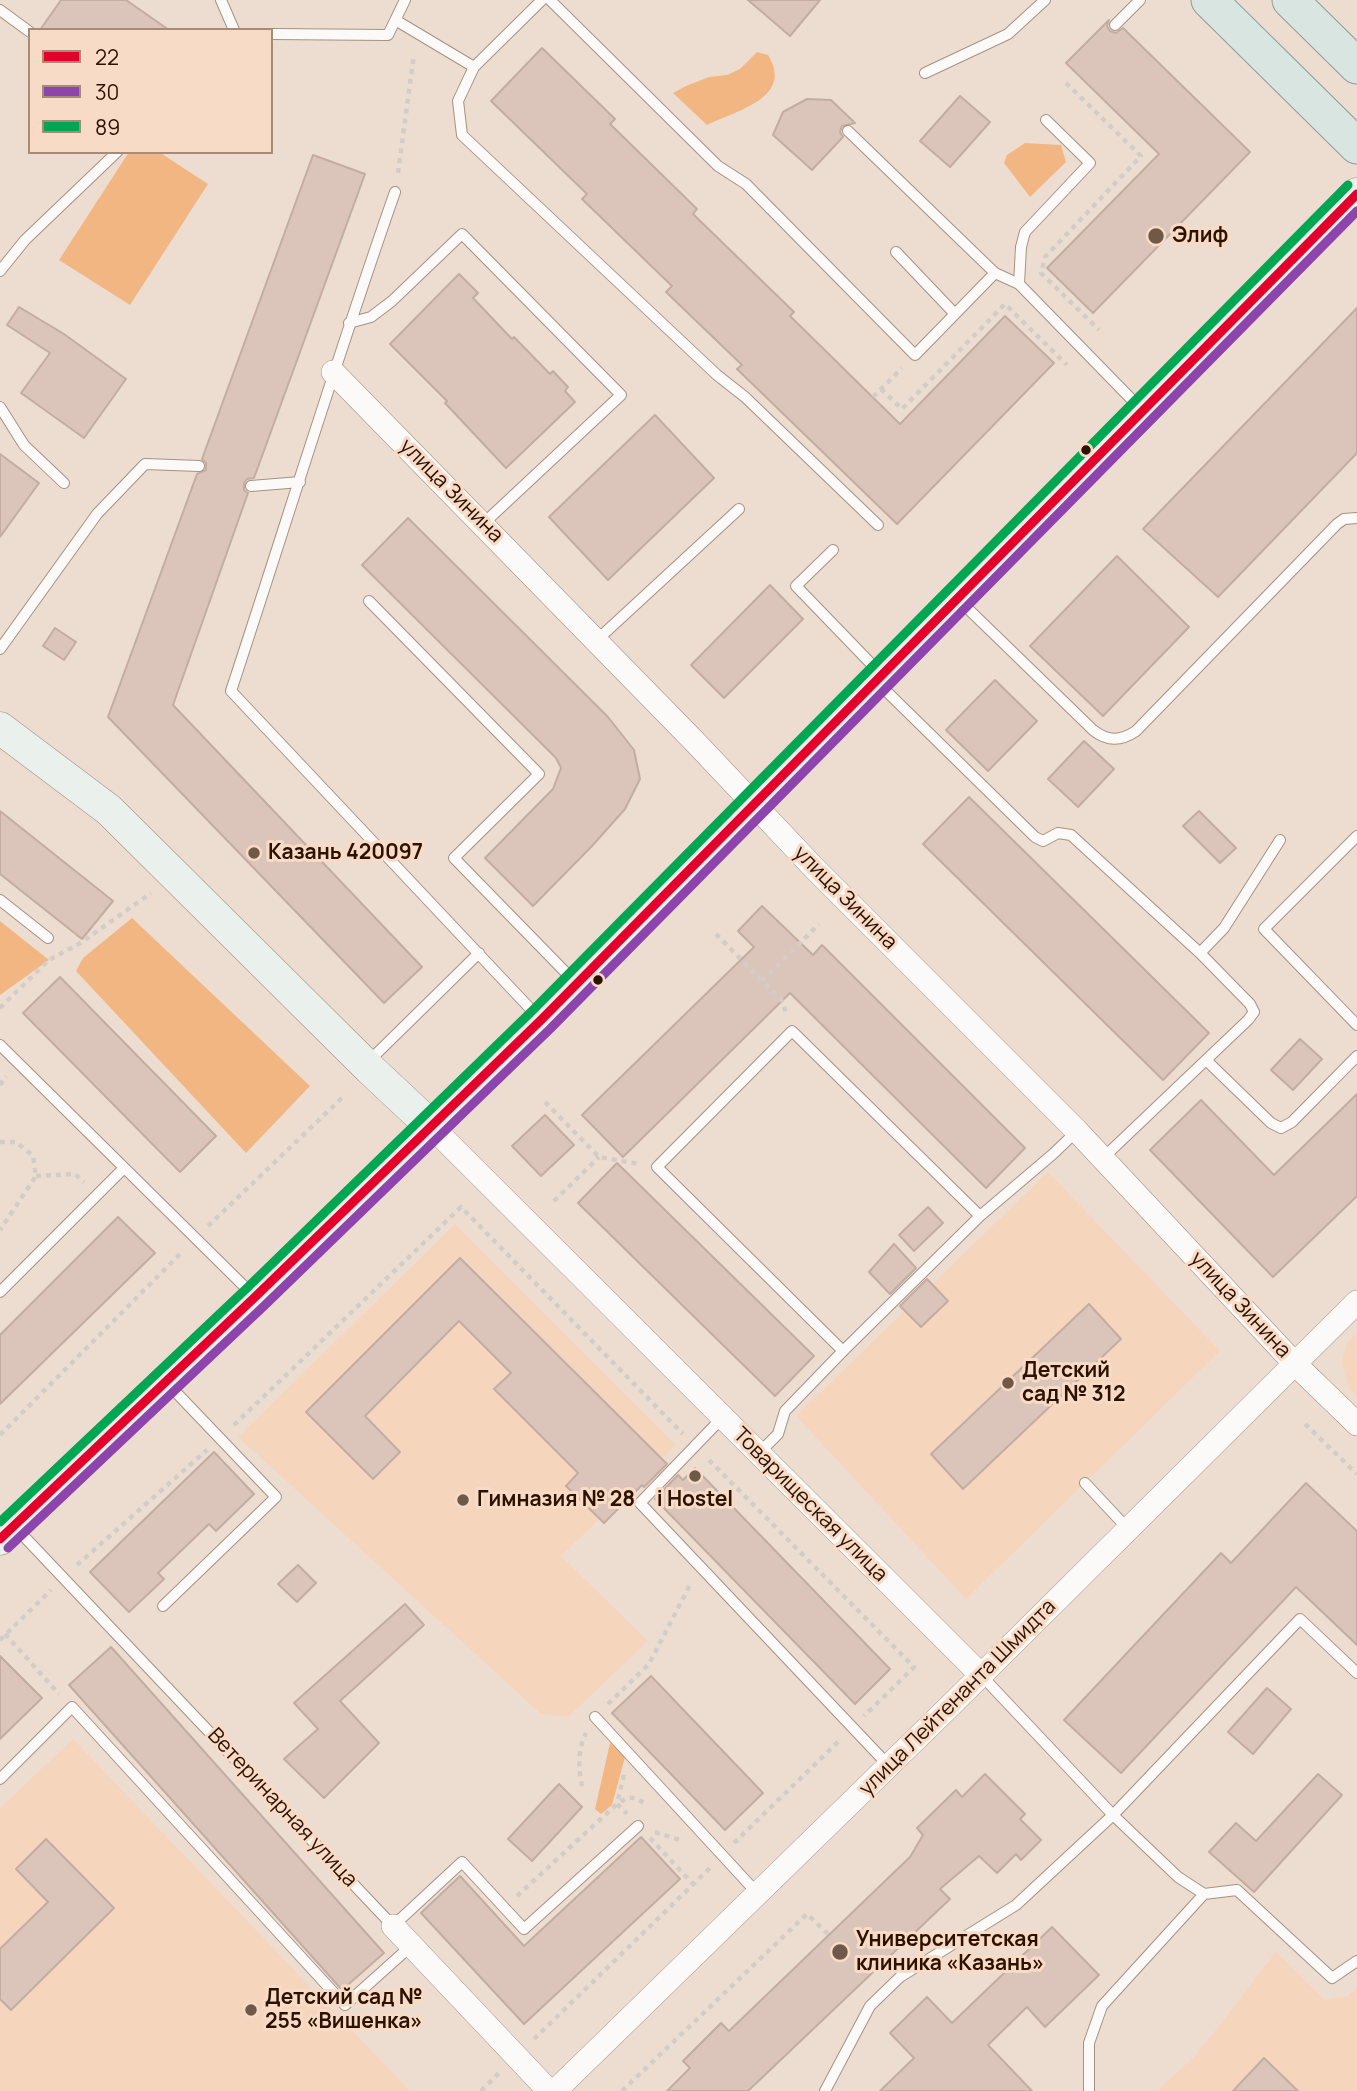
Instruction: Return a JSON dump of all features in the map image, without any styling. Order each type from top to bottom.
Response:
[{"type":"main road","points":[[1209,0],[1357,146]]},
{"type":"main road","points":[[1290,0],[1357,66]]},
{"type":"main road","points":[[4,1535],[541,1020],[1357,194]]},
{"type":"main road","name":"Товарищеская улица","points":[[0,728],[109,810],[432,1127]]},
{"type":"street","name":"улица Зинина","points":[[333,372],[597,640],[825,879],[1077,1130],[1296,1365],[1357,1424]]},
{"type":"street","name":"Товарищеская улица","points":[[432,1127],[981,1675]]},
{"type":"street","name":"улица Лейтенанта Шмидта","points":[[555,2091],[1129,1530],[1357,1301]]},
{"type":"street","name":"Ветеринарная улица","points":[[393,1926],[549,2091]]},
{"type":"lane","points":[[221,0],[233,28]]},
{"type":"lane","points":[[273,34],[388,35],[405,0]]},
{"type":"lane","points":[[542,0],[474,66],[458,101],[462,135],[717,375],[745,397],[877,525]]},
{"type":"lane","points":[[550,0],[718,166],[746,184],[915,355],[995,273]]},
{"type":"lane","points":[[925,73],[1008,34],[1045,0]]},
{"type":"lane","points":[[1115,25],[1140,0]]},
{"type":"lane","points":[[0,10],[28,31]]},
{"type":"lane","points":[[397,21],[474,66]]},
{"type":"lane","points":[[1019,284],[1021,247],[1026,232],[1090,163],[1046,120]]},
{"type":"lane","points":[[848,131],[995,273],[1019,284],[1143,411]]},
{"type":"lane","points":[[0,271],[25,240],[115,154]]},
{"type":"lane","points":[[396,192],[349,323],[231,691],[541,1020]]},
{"type":"lane","points":[[349,323],[371,317],[392,301],[462,234],[621,395],[483,524]]},
{"type":"lane","points":[[896,252],[956,314]]},
{"type":"lane","points":[[0,407],[24,445],[64,483]]},
{"type":"lane","points":[[0,649],[97,514],[145,464],[199,466]]},
{"type":"lane","points":[[251,486],[300,482]]},
{"type":"lane","points":[[597,640],[739,509]]},
{"type":"lane","points":[[958,599],[1093,730],[1117,740],[1136,732],[1337,524],[1345,519],[1357,518]]},
{"type":"lane","points":[[833,550],[796,586],[880,679],[1035,838],[1043,841],[1058,833],[1071,835],[1200,953],[1250,1004],[1254,1012],[1103,1158]]},
{"type":"lane","points":[[369,601],[539,774],[454,858],[577,984]]},
{"type":"lane","points":[[1357,836],[1264,929],[1357,1025]]},
{"type":"lane","points":[[1200,953],[1224,928],[1280,840]]},
{"type":"lane","points":[[0,900],[48,938]]},
{"type":"lane","points":[[365,1064],[479,953]]},
{"type":"lane","points":[[843,1351],[657,1167],[792,1031],[980,1216]]},
{"type":"lane","points":[[0,1045],[255,1297]]},
{"type":"lane","points":[[1206,1060],[1271,1123],[1281,1128],[1292,1122],[1357,1056]]},
{"type":"lane","points":[[758,1454],[778,1434],[785,1411],[843,1351],[980,1216],[1077,1130]]},
{"type":"lane","points":[[0,1292],[124,1168]]},
{"type":"lane","points":[[163,1606],[276,1497],[166,1382]]},
{"type":"lane","points":[[722,1418],[640,1503],[889,1766]]},
{"type":"lane","points":[[1084,1483],[1129,1530]]},
{"type":"lane","name":"Ветеринарная улица","points":[[4,1535],[393,1926]]},
{"type":"lane","points":[[825,2091],[870,2006],[880,1996],[901,1977],[1016,1905],[1113,1815],[1300,1619],[1357,1673]]},
{"type":"lane","points":[[981,1675],[1113,1815],[1178,1877],[1204,1894],[1237,1890],[1332,1978],[1357,1961]]},
{"type":"lane","points":[[0,1779],[72,1707],[345,2005],[412,1945]]},
{"type":"lane","points":[[595,1717],[758,1894]]},
{"type":"lane","points":[[393,1926],[462,1862],[524,1929],[638,1826]]},
{"type":"lane","points":[[1088,2091],[1089,2043],[1102,2006],[1204,1894]]},
{"type":"path","points":[[396,192],[417,33]]},
{"type":"path","points":[[1066,83],[1141,156],[1045,257],[1041,273],[1100,330]]},
{"type":"path","points":[[881,389],[902,409],[1005,304],[1066,365]]},
{"type":"path","points":[[873,397],[915,355]]},
{"type":"path","points":[[0,1008],[49,960],[74,948],[150,893]]},
{"type":"path","points":[[762,981],[819,924]]},
{"type":"path","points":[[716,934],[782,1001],[792,1031]]},
{"type":"path","points":[[0,1435],[195,1238],[345,1095]]},
{"type":"path","points":[[545,1102],[599,1157],[657,1167]]},
{"type":"path","points":[[0,1142],[16,1142],[33,1156],[36,1176],[0,1230]]},
{"type":"path","points":[[554,1202],[599,1157]]},
{"type":"path","points":[[36,1176],[75,1174],[98,1195]]},
{"type":"path","points":[[461,1207],[915,1667],[481,2091]]},
{"type":"path","points":[[1305,1424],[1357,1474]]},
{"type":"path","points":[[582,1786],[582,1741],[595,1717],[649,1664],[700,1567]]},
{"type":"path","points":[[5,1634],[72,1707]]},
{"type":"path","points":[[504,1908],[617,1804],[629,1754]]},
{"type":"path","points":[[617,1804],[693,1884]]},
{"type":"path","points":[[622,2091],[807,1914],[828,1934]]},
{"type":"shaded area","points":[[757,52],[768,55],[774,70],[774,82],[768,92],[746,108],[707,125],[673,93],[709,77],[727,75],[740,69]]},
{"type":"shaded area","points":[[1025,143],[1061,145],[1066,162],[1030,197],[1004,163],[1007,155]]},
{"type":"shaded area","points":[[128,154],[162,154],[208,184],[130,305],[59,260]]},
{"type":"shaded area","points":[[132,918],[310,1086],[246,1153],[76,971],[83,958]]},
{"type":"shaded area","points":[[0,921],[49,960],[0,995]]},
{"type":"shaded area","name":"Детский сад № 312","points":[[1048,1172],[1220,1351],[966,1599],[796,1416]]},
{"type":"shaded area","name":"Гимназия № 28","points":[[455,1224],[676,1445],[561,1556],[648,1641],[568,1717],[541,1714],[238,1437]]},
{"type":"shaded area","points":[[1357,1333],[1357,1396],[1348,1387],[1342,1362],[1346,1344]]},
{"type":"shaded area","points":[[73,1739],[410,2091],[0,2091],[0,1808]]},
{"type":"shaded area","points":[[610,1743],[625,1757],[612,1805],[601,1814],[595,1809]]},
{"type":"shaded area","points":[[1276,1952],[1325,2000],[1348,1996],[1357,1988],[1357,2091],[1157,2091],[1197,2054]]},
{"type":"building","points":[[61,0],[126,0],[166,28],[41,28]]},
{"type":"building","points":[[748,0],[820,0],[790,36]]},
{"type":"building","points":[[1109,20],[1107,26],[1110,31],[1116,33],[1123,28],[1250,152],[1093,313],[1047,268],[1159,154],[1066,63]]},
{"type":"building","points":[[542,48],[615,119],[610,124],[697,209],[693,214],[794,312],[790,316],[900,424],[1005,316],[1054,363],[897,524],[737,369],[742,365],[666,292],[672,286],[582,199],[587,194],[491,101]]},
{"type":"building","points":[[960,96],[990,122],[950,167],[920,141]]},
{"type":"building","points":[[807,99],[831,100],[855,123],[842,126],[840,132],[843,137],[812,170],[773,135],[783,112]]},
{"type":"building","points":[[313,155],[365,174],[254,478],[247,479],[244,483],[244,490],[248,493],[173,705],[422,967],[384,1003],[108,717],[197,474],[206,470],[206,463],[202,459]]},
{"type":"building","points":[[459,274],[478,293],[473,298],[550,374],[553,371],[568,387],[565,391],[575,402],[506,468],[445,403],[447,401],[390,344]]},
{"type":"building","points":[[19,307],[64,334],[126,379],[84,438],[21,393],[50,353],[7,325]]},
{"type":"building","points":[[1357,308],[1357,453],[1218,597],[1143,529]]},
{"type":"building","points":[[655,415],[714,478],[608,580],[549,517]]},
{"type":"building","points":[[0,454],[39,483],[0,537]]},
{"type":"building","points":[[408,518],[608,717],[634,750],[640,779],[625,809],[533,906],[485,858],[553,789],[561,768],[556,758],[362,565]]},
{"type":"building","points":[[1117,556],[1189,627],[1103,716],[1030,646]]},
{"type":"building","points":[[770,585],[803,619],[724,698],[691,665]]},
{"type":"building","points":[[55,628],[76,642],[64,660],[43,646]]},
{"type":"building","points":[[995,680],[1037,721],[988,771],[946,730]]},
{"type":"building","points":[[1084,741],[1114,769],[1078,807],[1048,779]]},
{"type":"building","points":[[969,797],[1209,1033],[1163,1080],[923,844]]},
{"type":"building","points":[[0,811],[113,901],[82,939],[0,874]]},
{"type":"building","points":[[1199,811],[1236,848],[1220,863],[1183,826]]},
{"type":"building","points":[[762,906],[813,955],[822,945],[1025,1148],[986,1188],[790,993],[623,1157],[582,1115],[754,947],[738,931]]},
{"type":"building","points":[[60,977],[216,1136],[180,1172],[23,1013]]},
{"type":"building","points":[[1300,1039],[1322,1059],[1293,1090],[1271,1070]]},
{"type":"building","points":[[1357,1094],[1357,1196],[1273,1277],[1150,1150],[1201,1100],[1274,1175]]},
{"type":"building","points":[[545,1115],[574,1145],[541,1176],[512,1146]]},
{"type":"building","points":[[617,1163],[814,1356],[775,1396],[578,1203]]},
{"type":"building","points":[[928,1207],[943,1223],[914,1251],[899,1235]]},
{"type":"building","points":[[118,1217],[155,1253],[0,1404],[0,1335]]},
{"type":"building","points":[[894,1244],[916,1268],[890,1294],[869,1272]]},
{"type":"building","points":[[460,1258],[667,1464],[604,1523],[566,1486],[578,1473],[494,1389],[511,1373],[459,1321],[365,1416],[400,1452],[373,1479],[306,1412]]},
{"type":"building","points":[[927,1279],[948,1301],[921,1327],[900,1306]]},
{"type":"building","points":[[1089,1304],[1121,1339],[963,1489],[931,1454]]},
{"type":"building","points":[[214,1452],[254,1494],[216,1531],[209,1524],[158,1573],[164,1579],[129,1612],[90,1572]]},
{"type":"building","points":[[695,1468],[890,1669],[855,1704],[655,1499],[678,1475],[683,1480]]},
{"type":"building","points":[[1306,1483],[1357,1531],[1357,1645],[1296,1587],[1121,1773],[1064,1720],[1221,1553],[1231,1563]]},
{"type":"building","points":[[298,1565],[316,1583],[297,1602],[278,1584]]},
{"type":"building","points":[[405,1604],[424,1625],[340,1701],[379,1743],[324,1798],[284,1759],[318,1729],[294,1703]]},
{"type":"building","points":[[111,1647],[384,1953],[342,1990],[69,1685]]},
{"type":"building","points":[[0,1656],[42,1698],[0,1739]]},
{"type":"building","points":[[651,1676],[763,1793],[725,1830],[612,1713]]},
{"type":"building","points":[[1267,1688],[1291,1709],[1253,1754],[1228,1732]]},
{"type":"building","points":[[985,1774],[1025,1814],[1020,1819],[1041,1840],[1021,1860],[1016,1854],[997,1873],[979,1856],[940,1889],[950,1899],[748,2091],[667,2091],[690,2068],[683,2061],[721,2023],[729,2031],[910,1857],[923,1835],[917,1828],[956,1790],[962,1797]]},
{"type":"building","points":[[1318,1774],[1342,1795],[1254,1892],[1209,1852],[1236,1823],[1256,1841]]},
{"type":"building","points":[[559,1784],[582,1807],[532,1861],[508,1839]]},
{"type":"building","points":[[641,1837],[680,1879],[524,2024],[421,1913],[460,1876],[524,1946]]},
{"type":"building","points":[[46,1839],[114,1908],[11,2010],[0,1999],[0,1949],[48,1902],[16,1869]]},
{"type":"building","points":[[1052,1927],[1099,1975],[1045,2027],[1027,2007],[988,2045],[1032,2091],[880,2091],[914,2058],[890,2033],[927,1997],[952,2023]]},
{"type":"building","points":[[1264,2058],[1298,2091],[1233,2091]]},
{"type":"transit line","name":"89","points":[[0,1522],[247,1288],[532,1011],[1348,185]]},
{"type":"transit line","name":"22","points":[[0,1539],[541,1020],[1357,194]]},
{"type":"transit line","name":"30","points":[[8,1548],[264,1306],[550,1029],[1357,211]]},
{"type":"place","name":"Элиф","points":[[1156,236]]},
{"type":"place","name":"Казань 420097","points":[[254,853]]},
{"type":"place","name":"Детский сад № 312","points":[[1008,1383]]},
{"type":"place","name":"i Hostel","points":[[695,1476]]},
{"type":"place","name":"Гимназия № 28","points":[[463,1500]]},
{"type":"place","name":"Университетская клиника «Казань»","points":[[840,1952]]},
{"type":"place","name":"Детский сад № 255 «Вишенка»","points":[[251,2010]]}]
